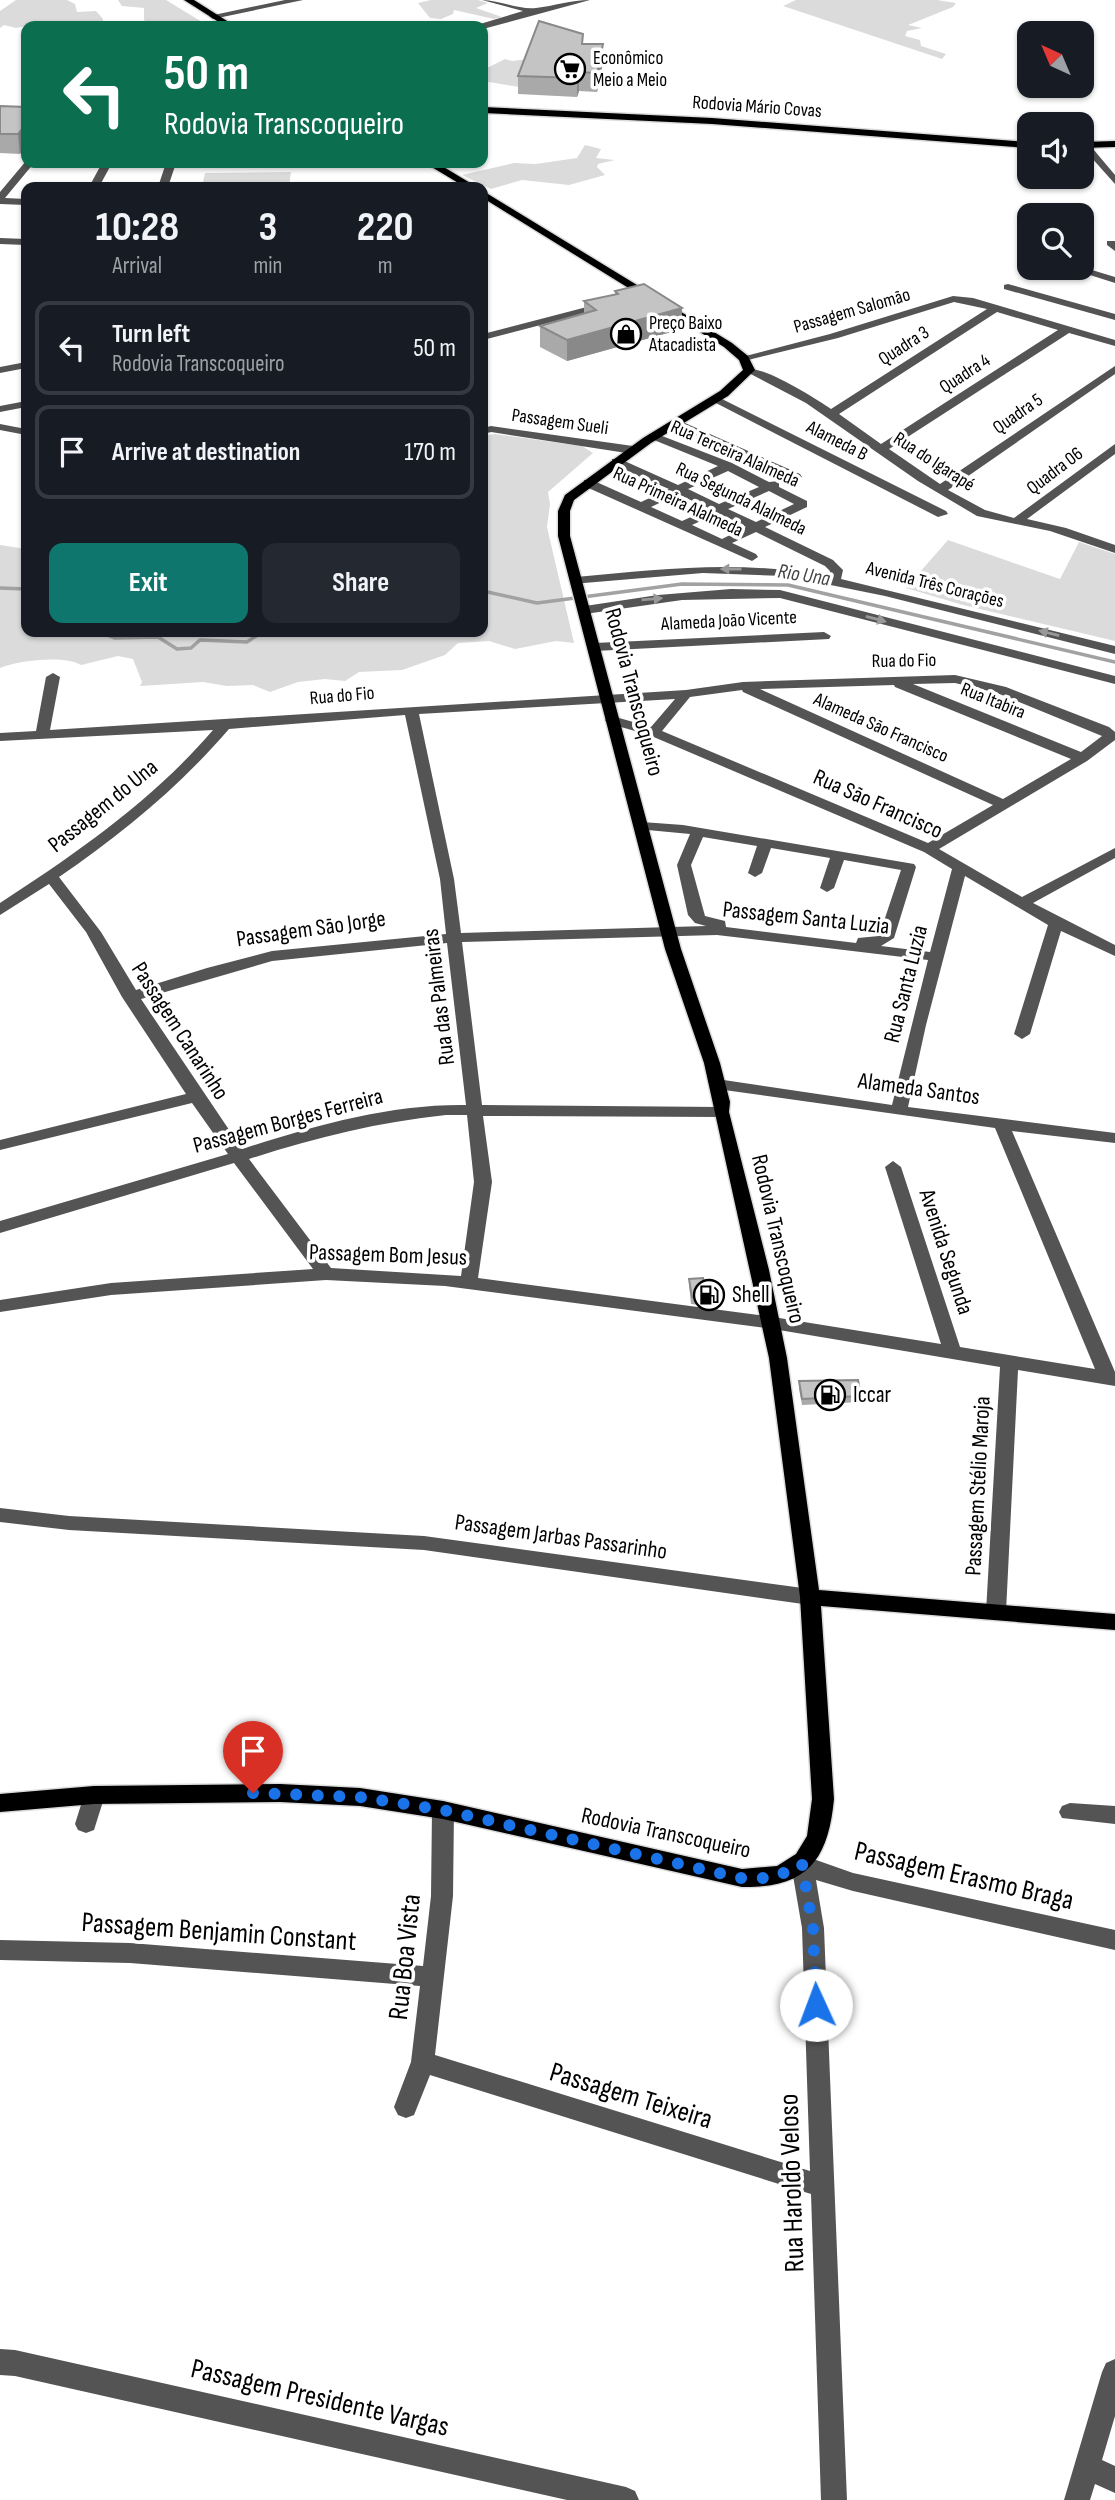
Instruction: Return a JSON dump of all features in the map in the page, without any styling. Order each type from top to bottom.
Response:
[{"type":"main road","points":[[180,0],[212,21]]},
{"type":"main road","points":[[188,0],[222,21]]},
{"type":"main road","name":"Rodovia Mário Covas","points":[[488,113],[712,121],[1017,146]]},
{"type":"main road","points":[[1094,147],[1115,144]]},
{"type":"main road","points":[[1094,148],[1115,149]]},
{"type":"main road","points":[[439,168],[463,182]]},
{"type":"main road","points":[[488,197],[646,295],[747,364]]},
{"type":"main road","name":"Rodovia Transcoqueiro","points":[[0,1802],[94,1795],[307,1794],[360,1797],[443,1810],[741,1878],[762,1880],[781,1876],[802,1864],[815,1847],[821,1827],[823,1800],[810,1597],[773,1323],[721,1112],[722,1102],[673,949],[671,931],[564,536],[564,511],[569,498],[653,436],[716,399],[742,379],[747,364]]},
{"type":"main road","name":"Passagem Jarbas Passarinho","points":[[810,1597],[1115,1622]]},
{"type":"street","points":[[212,16],[299,0]]},
{"type":"street","points":[[485,0],[533,11]]},
{"type":"street","points":[[488,24],[533,11],[586,0]]},
{"type":"street","points":[[1094,159],[1115,181]]},
{"type":"street","points":[[0,200],[26,168]]},
{"type":"street","points":[[0,178],[22,174]]},
{"type":"street","points":[[0,200],[21,202]]},
{"type":"street","points":[[0,241],[21,243]]},
{"type":"street","points":[[1094,274],[1115,280]]},
{"type":"street","points":[[1008,287],[1115,317]]},
{"type":"street","points":[[633,298],[646,295]]},
{"type":"street","name":"Passagem Salomão","points":[[747,364],[945,300],[969,300],[996,308]]},
{"type":"street","points":[[488,336],[620,302]]},
{"type":"street","points":[[996,308],[1115,343]]},
{"type":"street","name":"Quadra 3","points":[[831,414],[996,308]]},
{"type":"street","name":"Quadra 4","points":[[881,449],[1067,329]]},
{"type":"street","name":"Rua do Igarapé","points":[[747,364],[781,382],[941,489],[982,513],[1045,526],[1115,549]]},
{"type":"street","points":[[0,370],[21,366]]},
{"type":"street","name":"Quadra 5","points":[[941,489],[1115,369]]},
{"type":"street","name":"Alameda B","points":[[716,399],[942,514]]},
{"type":"street","points":[[0,409],[21,405]]},
{"type":"street","points":[[676,422],[795,476],[682,525]]},
{"type":"street","points":[[0,427],[21,431]]},
{"type":"street","name":"Passagem Sueli","points":[[488,427],[633,450]]},
{"type":"street","name":"Rua Terceira Alalmeda","points":[[653,436],[728,466],[803,504],[755,527]]},
{"type":"street","name":"Quadra 06","points":[[1016,522],[1115,448]]},
{"type":"street","name":"Rua Segunda Alalmeda","points":[[616,462],[678,489],[829,563],[837,570],[834,580]]},
{"type":"street","points":[[643,506],[728,466]]},
{"type":"street","name":"Rua Primeira Alalmeda","points":[[588,482],[752,557]]},
{"type":"street","points":[[723,543],[755,527]]},
{"type":"street","points":[[1101,545],[1115,534]]},
{"type":"street","name":"Avenida Três Corações","points":[[577,584],[703,569],[786,572],[834,580],[1115,650]]},
{"type":"street","points":[[584,608],[709,594],[780,594],[1115,680]]},
{"type":"street","name":"Alameda João Vicente","points":[[595,648],[824,636]]},
{"type":"street","points":[[42,734],[53,677]]},
{"type":"street","name":"Rua do Fio","points":[[0,737],[686,694],[743,686],[955,679],[1002,690],[1104,730],[1111,736],[1082,758]]},
{"type":"street","name":"Rua Itabira","points":[[890,680],[1082,758]]},
{"type":"street","name":"Alameda São Francisco","points":[[743,686],[1003,804]]},
{"type":"street","points":[[654,732],[686,694]]},
{"type":"street","name":"Rua das Palmeiras","points":[[411,710],[447,879],[483,1182],[469,1282]]},
{"type":"street","name":"Rua São Francisco","points":[[612,720],[654,732],[929,849],[1056,923],[1115,951]]},
{"type":"street","name":"Passagem do Una","points":[[0,909],[51,877],[137,812],[205,750],[225,725]]},
{"type":"street","points":[[929,849],[1082,758]]},
{"type":"street","points":[[642,826],[698,832],[766,842],[909,867],[886,938],[881,941],[859,941],[700,920],[696,915],[684,865],[698,832]]},
{"type":"street","points":[[755,873],[766,842]]},
{"type":"street","points":[[1022,903],[1115,852]]},
{"type":"street","points":[[827,888],[839,854]]},
{"type":"street","name":"Rua Santa Luzia","points":[[899,1111],[960,868]]},
{"type":"street","name":"Passagem Canarinho","points":[[51,877],[70,897],[130,997],[236,1157],[326,1274]]},
{"type":"street","points":[[1022,1034],[1056,923]]},
{"type":"street","name":"Passagem Santa Luzia","points":[[671,931],[717,930],[937,957]]},
{"type":"street","name":"Passagem São Jorge","points":[[130,997],[272,956],[455,938],[671,931]]},
{"type":"street","name":"Alameda Santos","points":[[717,1084],[899,1111],[1115,1138]]},
{"type":"street","points":[[0,1145],[195,1097]]},
{"type":"street","name":"Passagem Borges Ferreira","points":[[0,1227],[336,1127],[393,1115],[475,1110],[721,1112]]},
{"type":"street","points":[[1001,1123],[1111,1378]]},
{"type":"street","name":"Avenida Segunda","points":[[893,1167],[953,1353]]},
{"type":"street","name":"Passagem Bom Jesus","points":[[0,1306],[111,1289],[326,1274],[469,1282],[773,1323]]},
{"type":"street","points":[[773,1323],[1111,1378]]},
{"type":"street","name":"Passagem Stélio Maroja","points":[[996,1612],[1009,1362]]},
{"type":"street","name":"Passagem Jarbas Passarinho","points":[[0,1515],[69,1523],[424,1543],[810,1597]]},
{"type":"street","points":[[86,1824],[94,1795]]},
{"type":"street","name":"Rua Boa Vista","points":[[406,2107],[423,2062],[434,1977],[442,1896],[443,1810]]},
{"type":"street","points":[[1070,1812],[1115,1815]]},
{"type":"street","name":"Passagem Erasmo Braga","points":[[802,1864],[824,1874],[853,1882],[1115,1940]]},
{"type":"street","name":"Rua Haroldo Veloso","points":[[802,1864],[813,1928],[834,2500]]},
{"type":"street","name":"Passagem Benjamin Constant","points":[[0,1950],[130,1953],[434,1977]]},
{"type":"street","name":"Passagem Teixeira","points":[[423,2062],[822,2186]]},
{"type":"street","name":"Passagem Presidente Vargas","points":[[0,2362],[15,2363],[583,2495],[626,2500]]},
{"type":"street","points":[[1077,2500],[1115,2372]]},
{"type":"street","points":[[1086,2466],[1115,2480]]},
{"type":"shaded area","points":[[16,0],[67,0],[75,4],[77,12],[96,11],[103,19],[21,21],[21,27],[4,25],[0,28],[0,11]]},
{"type":"shaded area","points":[[118,0],[166,0],[200,21],[146,21],[144,8],[122,6]]},
{"type":"shaded area","points":[[431,0],[478,0],[488,3],[476,8],[502,17],[494,19],[454,10],[453,14],[441,19],[430,18],[418,3]]},
{"type":"shaded area","points":[[796,0],[937,0],[956,3],[953,7],[908,25],[922,28],[907,31],[905,36],[920,40],[921,46],[946,54],[942,59],[783,6]]},
{"type":"shaded area","points":[[505,59],[528,59],[519,87],[488,82],[488,68]]},
{"type":"shaded area","points":[[585,145],[601,149],[596,158],[615,160],[598,164],[597,167],[605,175],[569,185],[522,180],[491,189],[488,188],[488,182],[476,182],[462,175],[514,163],[536,164],[577,158]]},
{"type":"shaded area","points":[[291,172],[290,182],[203,182],[205,173]]},
{"type":"shaded area","points":[[488,435],[582,446],[593,453],[548,492],[550,504],[547,527],[574,643],[556,641],[515,649],[489,641],[458,643],[445,655],[402,670],[359,672],[345,681],[325,679],[298,682],[270,692],[253,685],[227,686],[203,682],[140,686],[142,682],[133,659],[118,656],[81,665],[64,660],[41,660],[0,668],[0,545],[21,548],[21,637],[488,637]]},
{"type":"shaded area","points":[[948,540],[1060,579],[1079,542],[1115,554],[1115,641],[963,605],[906,588]]},
{"type":"building","points":[[539,21],[583,34],[582,44],[603,44],[597,73],[579,72],[577,78],[518,76]]},
{"type":"building","points":[[0,106],[21,107],[21,130],[18,134],[0,134]]},
{"type":"building","points":[[644,284],[682,308],[567,340],[540,326],[596,310],[584,301],[618,294],[615,291]]},
{"type":"building","points":[[703,1278],[709,1299],[692,1297],[689,1279]]},
{"type":"building","name":"Iccar","points":[[858,1380],[861,1396],[802,1399],[799,1381]]},
{"type":"waterway","name":"Rio Una","points":[[488,592],[537,603],[682,584],[788,585],[1115,662]]},
{"type":"waterway","name":"Rio Una","points":[[0,588],[21,589]]},
{"type":"waterway","name":"Rio Una","points":[[112,637],[158,637]]},
{"type":"waterway","name":"Rio Una","points":[[158,637],[177,649],[191,648],[200,640],[247,642],[254,637]]},
{"type":"place","name":"Econômico Meio a Meio","points":[[570,69]]},
{"type":"place","name":"Preço Baixo Atacadista","points":[[626,334]]},
{"type":"place","name":"Shell","points":[[709,1295]]},
{"type":"place","name":"Iccar","points":[[830,1395]]},
{"type":"route","points":[[253,1793],[360,1797],[443,1810],[741,1878],[762,1880],[781,1876],[802,1864],[813,1928],[816,2005]]}]
